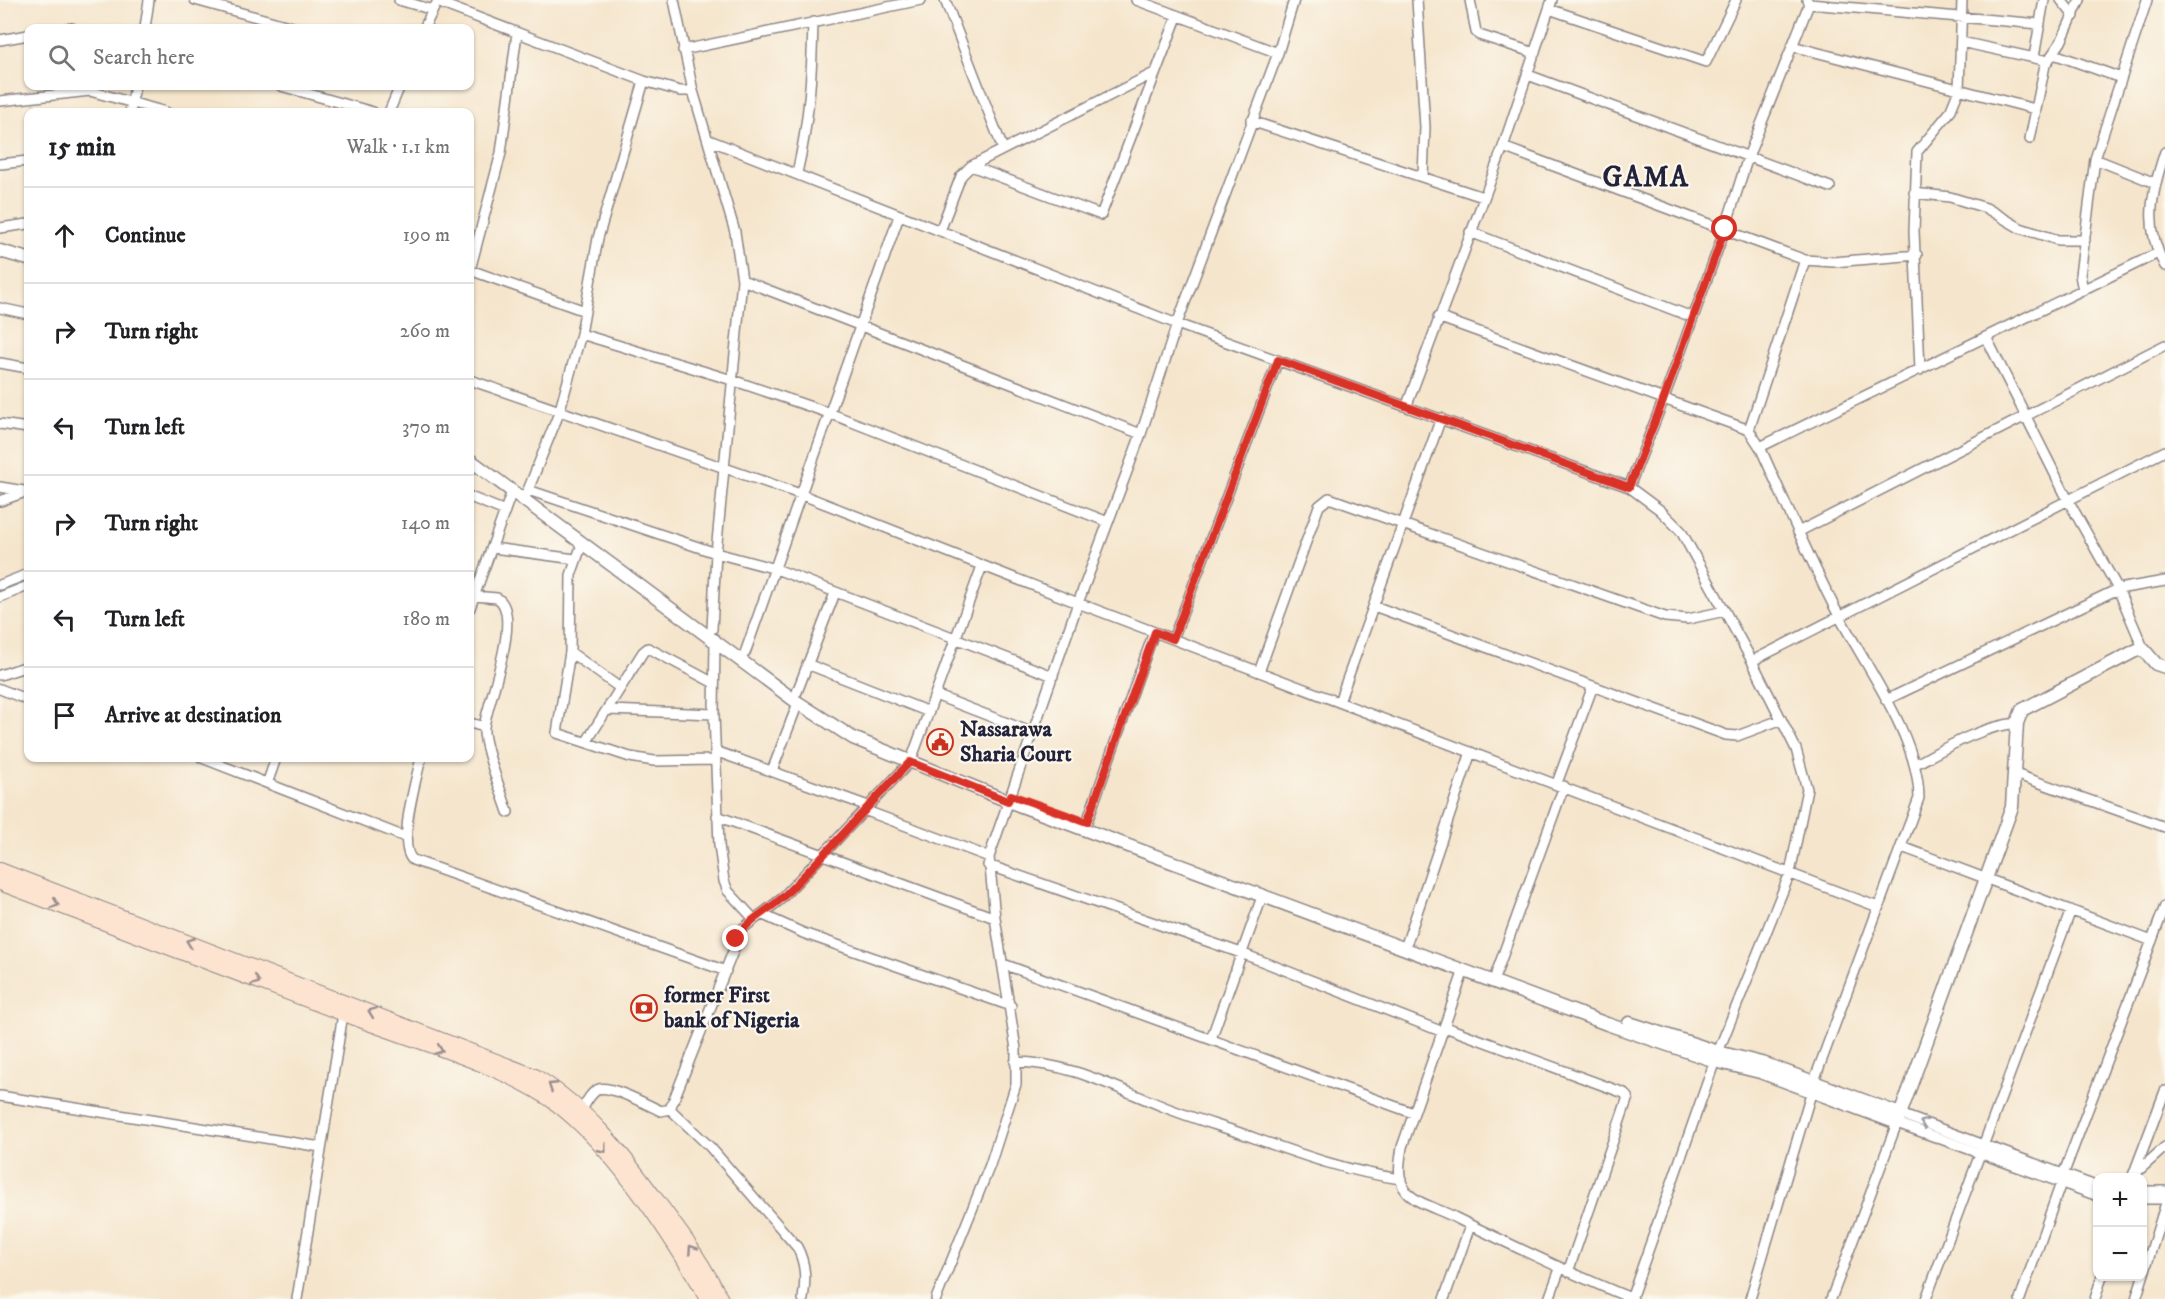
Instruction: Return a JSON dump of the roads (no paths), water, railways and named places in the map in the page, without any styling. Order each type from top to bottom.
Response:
[{"type":"main road","points":[[0,870],[515,1066],[557,1089],[677,1247],[708,1299]]},
{"type":"main road","points":[[0,883],[504,1076],[537,1091],[579,1115],[623,1154],[705,1269],[721,1299]]},
{"type":"street","points":[[145,24],[149,0]]},
{"type":"street","points":[[195,0],[282,24]]},
{"type":"street","points":[[399,0],[436,4],[644,81],[680,91],[693,91]]},
{"type":"street","points":[[674,0],[693,91],[735,232],[742,280],[716,553],[713,634],[717,816],[724,881],[729,891],[757,916],[1011,1006]]},
{"type":"street","points":[[683,50],[921,0]]},
{"type":"street","points":[[945,0],[1003,149]]},
{"type":"street","points":[[1136,0],[1278,53]]},
{"type":"street","points":[[936,1299],[1005,1126],[1016,1084],[1016,1049],[1011,1006],[995,918],[989,861],[1078,603],[1141,434],[1177,324],[1278,53],[1294,0]]},
{"type":"street","points":[[1417,0],[1422,49],[1425,127],[1423,176]]},
{"type":"street","points":[[1471,0],[1476,32],[1479,35],[1535,53]]},
{"type":"street","points":[[1407,405],[1503,147],[1550,4],[1706,62],[1736,0]]},
{"type":"street","points":[[1920,370],[1914,194],[1917,152],[1950,112],[1959,90],[1962,0]]},
{"type":"street","points":[[2034,57],[2044,0]]},
{"type":"street","points":[[2061,0],[2074,16]]},
{"type":"street","points":[[2030,139],[2040,79],[2074,16],[2080,0]]},
{"type":"street","points":[[2083,290],[2080,275],[2095,159],[2147,0]]},
{"type":"street","points":[[1629,487],[1663,401],[1725,229],[1748,157],[1808,2],[1962,19],[2040,24]]},
{"type":"street","points":[[426,24],[436,4]]},
{"type":"street","points":[[971,166],[1101,215],[1177,17]]},
{"type":"street","points":[[797,173],[808,127],[812,87],[813,22]]},
{"type":"street","points":[[474,255],[501,153],[517,33]]},
{"type":"street","points":[[0,40],[24,36]]},
{"type":"street","points":[[1961,42],[2034,57],[2051,57],[2121,78]]},
{"type":"street","points":[[1792,46],[2035,109]]},
{"type":"street","points":[[940,231],[961,176],[971,166],[1156,72]]},
{"type":"street","points":[[1528,75],[1830,187]]},
{"type":"street","points":[[526,494],[559,413],[581,334],[598,238],[644,81]]},
{"type":"street","points":[[0,101],[90,91],[131,108],[134,90]]},
{"type":"street","points":[[295,90],[359,108]]},
{"type":"street","points":[[391,108],[398,90]]},
{"type":"street","points":[[1251,121],[1483,197]]},
{"type":"street","points":[[709,140],[1177,324],[1407,405],[1629,487],[1652,503],[1681,531],[1752,661],[1796,749],[1807,789],[1790,873],[1716,1057],[1632,1299],[1564,1271],[1410,1196],[1401,1179],[1399,1167],[1402,1147],[1464,970]]},
{"type":"street","points":[[1503,147],[1805,260],[1833,262],[1917,255]]},
{"type":"street","points":[[2165,152],[2163,164],[2151,195],[2151,211],[2158,253],[2165,266]]},
{"type":"street","points":[[2095,159],[2155,183]]},
{"type":"street","points":[[0,164],[24,161]]},
{"type":"street","points":[[1914,194],[1950,197],[1986,208],[2020,228],[2058,240],[2085,240]]},
{"type":"street","points":[[745,653],[899,216]]},
{"type":"street","points":[[0,228],[24,225]]},
{"type":"street","points":[[1470,232],[1692,317]]},
{"type":"street","points":[[0,251],[24,258]]},
{"type":"street","points":[[1760,447],[2158,253]]},
{"type":"street","points":[[1749,430],[1805,260]]},
{"type":"street","points":[[474,271],[585,310]]},
{"type":"street","points":[[742,280],[1141,434]]},
{"type":"street","points":[[0,308],[24,313]]},
{"type":"street","points":[[1438,317],[1663,401],[1749,430],[1760,447],[1839,616],[1886,700],[1916,764],[1919,798],[1813,1086],[1750,1299]]},
{"type":"street","points":[[581,334],[732,380],[829,413],[1108,522]]},
{"type":"street","points":[[1986,337],[2068,500],[2118,589],[2144,650],[2156,664],[2165,667]]},
{"type":"street","points":[[1798,532],[2165,345]]},
{"type":"street","points":[[1173,639],[1278,360]]},
{"type":"street","points":[[0,363],[24,367]]},
{"type":"street","points":[[474,381],[559,413],[800,494],[1258,672],[1878,907]]},
{"type":"street","points":[[1339,702],[1441,418]]},
{"type":"street","points":[[0,424],[24,427]]},
{"type":"street","points":[[1752,661],[2165,451]]},
{"type":"street","points":[[474,453],[798,698]]},
{"type":"street","points":[[474,463],[512,491],[776,569],[1053,676]]},
{"type":"street","points":[[0,487],[24,490]]},
{"type":"street","points":[[474,587],[493,548],[512,491]]},
{"type":"street","points":[[0,501],[24,492]]},
{"type":"street","points":[[526,494],[582,544],[713,634],[745,653],[839,731],[1263,894],[1496,974],[1716,1057]]},
{"type":"street","points":[[1258,672],[1322,502],[1329,498],[1665,617],[1688,619],[1725,612]]},
{"type":"street","points":[[474,499],[505,511]]},
{"type":"street","points":[[582,544],[571,575],[570,652],[555,730],[558,735],[587,741],[619,754],[654,761],[715,755],[772,771],[866,808],[989,861],[1444,1030],[1624,1093],[1628,1097],[1564,1271],[1549,1299]]},
{"type":"street","points":[[493,548],[575,559]]},
{"type":"street","points":[[670,1109],[726,971],[736,939],[757,916],[780,900],[824,856],[911,758],[982,566]]},
{"type":"street","points":[[0,585],[24,576]]},
{"type":"street","points":[[1886,700],[2118,589],[2165,581]]},
{"type":"street","points":[[0,597],[24,588]]},
{"type":"street","points":[[474,589],[497,598],[505,609],[506,640],[484,727],[508,812]]},
{"type":"street","points":[[772,771],[798,698],[807,664],[835,593]]},
{"type":"street","points":[[1374,606],[1726,735],[1737,736],[1780,720]]},
{"type":"street","points":[[1087,822],[1155,632]]},
{"type":"street","points":[[587,741],[648,648],[714,683]]},
{"type":"street","points":[[1831,1299],[2012,807],[2017,723],[2024,708],[2137,650],[2144,650]]},
{"type":"street","points":[[570,652],[620,688]]},
{"type":"street","points":[[807,664],[929,712]]},
{"type":"street","points":[[0,675],[24,667]]},
{"type":"street","points":[[1496,974],[1593,686]]},
{"type":"street","points":[[0,689],[24,698]]},
{"type":"street","points":[[935,695],[1033,733]]},
{"type":"street","points":[[608,710],[714,714]]},
{"type":"street","points":[[1916,764],[1981,731],[1998,725],[2017,723]]},
{"type":"street","points":[[474,724],[484,727]]},
{"type":"street","points":[[1406,944],[1471,752]]},
{"type":"street","points":[[213,762],[268,781],[405,837]]},
{"type":"street","points":[[268,781],[275,762]]},
{"type":"street","points":[[420,762],[405,837],[406,851],[413,860],[726,971]]},
{"type":"street","points":[[2015,774],[2165,827]]},
{"type":"street","points":[[1009,798],[1087,822],[1406,944],[1464,970],[1748,1068],[1813,1086],[2062,1179],[2093,1194]]},
{"type":"street","points":[[717,816],[995,918]]},
{"type":"street","points":[[1902,846],[2071,910],[2153,937],[2165,938]]},
{"type":"street","points":[[1211,1039],[1263,894]]},
{"type":"street","points":[[2020,1299],[2062,1179],[2165,906]]},
{"type":"street","points":[[1926,1299],[2071,910]]},
{"type":"street","points":[[1003,963],[1413,1113]]},
{"type":"street","points":[[297,1299],[343,1014]]},
{"type":"street","points":[[1015,1062],[1045,1063],[1071,1069],[1164,1107],[1318,1162],[1361,1173],[1401,1179]]},
{"type":"street","points":[[579,1115],[592,1094],[599,1089],[609,1089],[661,1111],[670,1109]]},
{"type":"street","points":[[2134,1173],[2165,1091]]},
{"type":"street","points":[[0,1096],[321,1147]]},
{"type":"street","points":[[670,1109],[710,1147],[797,1246],[803,1258],[806,1280],[803,1299]]},
{"type":"street","points":[[2136,1173],[2165,1146]]},
{"type":"street","points":[[2062,1179],[2093,1186]]},
{"type":"street","points":[[2147,1194],[2165,1191]]},
{"type":"street","points":[[2147,1196],[2165,1199]]},
{"type":"street","points":[[2136,1299],[2165,1206]]},
{"type":"street","points":[[1444,1299],[1470,1226]]},
{"type":"street","points":[[2095,1299],[2100,1281]]},
{"type":"place","name":"Nassarawa Sharia Court","points":[[940,742]]},
{"type":"place","name":"former First bank of Nigeria","points":[[644,1008]]},
{"type":"district","name":"GAMA","points":[[1646,177]]}]
